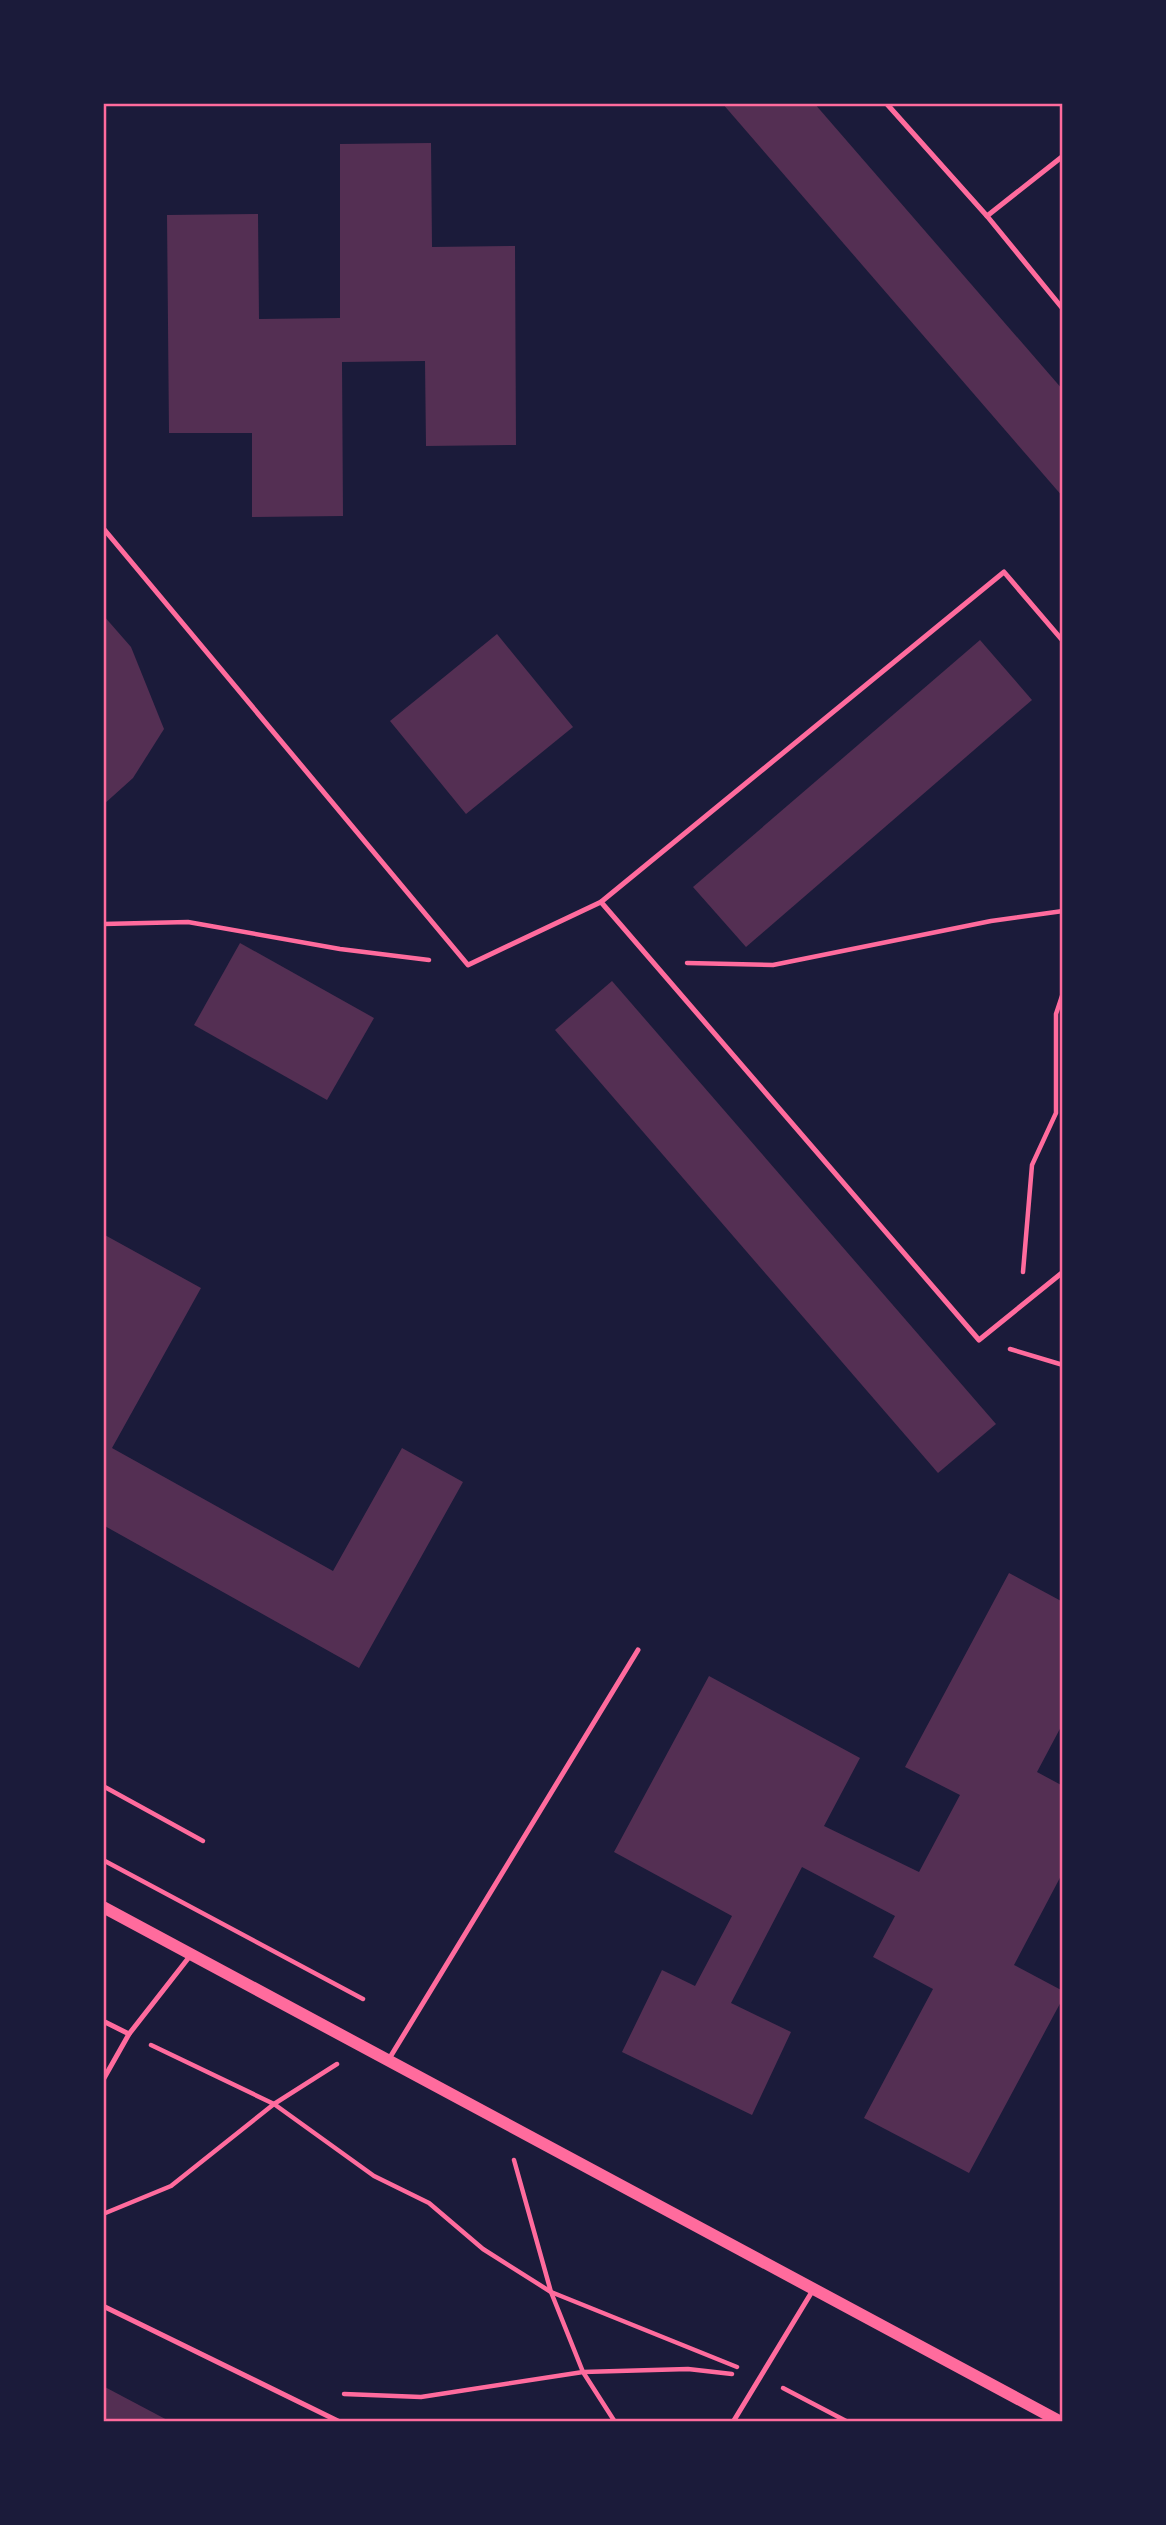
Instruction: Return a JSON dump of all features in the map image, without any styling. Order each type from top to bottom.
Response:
[{"type":"street","points":[[103,1907],[1061,2422]]},
{"type":"lane","points":[[886,103],[987,216],[1063,309]]},
{"type":"lane","points":[[987,216],[1063,156]]},
{"type":"lane","points":[[103,528],[468,965],[601,902],[1004,572],[1063,641]]},
{"type":"lane","points":[[601,902],[979,1340],[1063,1272]]},
{"type":"lane","points":[[387,2061],[638,1650]]},
{"type":"lane","points":[[103,2080],[129,2034],[190,1956]]},
{"type":"lane","points":[[103,2021],[129,2034]]},
{"type":"lane","points":[[733,2422],[813,2289]]},
{"type":"lane","points":[[103,2306],[340,2422]]},
{"type":"path","points":[[645,952],[687,962],[773,965],[991,921],[1063,911]]},
{"type":"path","points":[[103,924],[188,922],[340,949],[468,965]]},
{"type":"path","points":[[1020,1307],[1032,1165],[1056,1113],[1056,1014],[1063,993]]},
{"type":"path","points":[[979,1340],[1063,1365]]},
{"type":"path","points":[[103,1786],[203,1841]]},
{"type":"path","points":[[103,1860],[363,1999]]},
{"type":"path","points":[[129,2034],[274,2104],[374,2176],[429,2203],[483,2249],[551,2292],[760,2376],[848,2422]]},
{"type":"path","points":[[103,2214],[171,2186],[274,2104],[363,2048]]},
{"type":"path","points":[[503,2124],[551,2292],[583,2372],[615,2422]]},
{"type":"path","points":[[330,2394],[421,2397],[583,2372],[688,2369],[760,2376]]},
{"type":"building","points":[[722,103],[814,103],[1063,390],[1063,497]]},
{"type":"building","points":[[431,143],[432,247],[515,246],[516,445],[426,446],[425,361],[342,362],[343,516],[252,517],[252,433],[169,433],[167,215],[258,214],[259,319],[340,318],[340,144]]},
{"type":"building","points":[[103,615],[131,647],[164,729],[133,778],[103,805]]},
{"type":"building","points":[[497,634],[573,727],[466,814],[390,721]]},
{"type":"building","points":[[980,640],[1032,700],[746,947],[693,887]]},
{"type":"building","points":[[240,943],[374,1018],[327,1100],[194,1025]]},
{"type":"building","points":[[612,981],[996,1424],[938,1473],[555,1030]]},
{"type":"building","points":[[103,1234],[201,1288],[112,1448],[333,1571],[402,1448],[463,1482],[359,1668],[103,1525]]},
{"type":"building","points":[[1009,1573],[1063,1602],[1063,1723],[1037,1772],[1063,1786],[1063,1872],[1014,1965],[1063,1991],[1063,1998],[969,2173],[864,2118],[933,1989],[873,1957],[895,1916],[802,1867],[731,2003],[791,2032],[752,2115],[622,2052],[662,1970],[695,1986],[732,1916],[614,1852],[709,1676],[860,1758],[824,1826],[919,1872],[960,1795],[905,1767]]},
{"type":"building","points":[[103,2386],[171,2422],[103,2422]]}]
